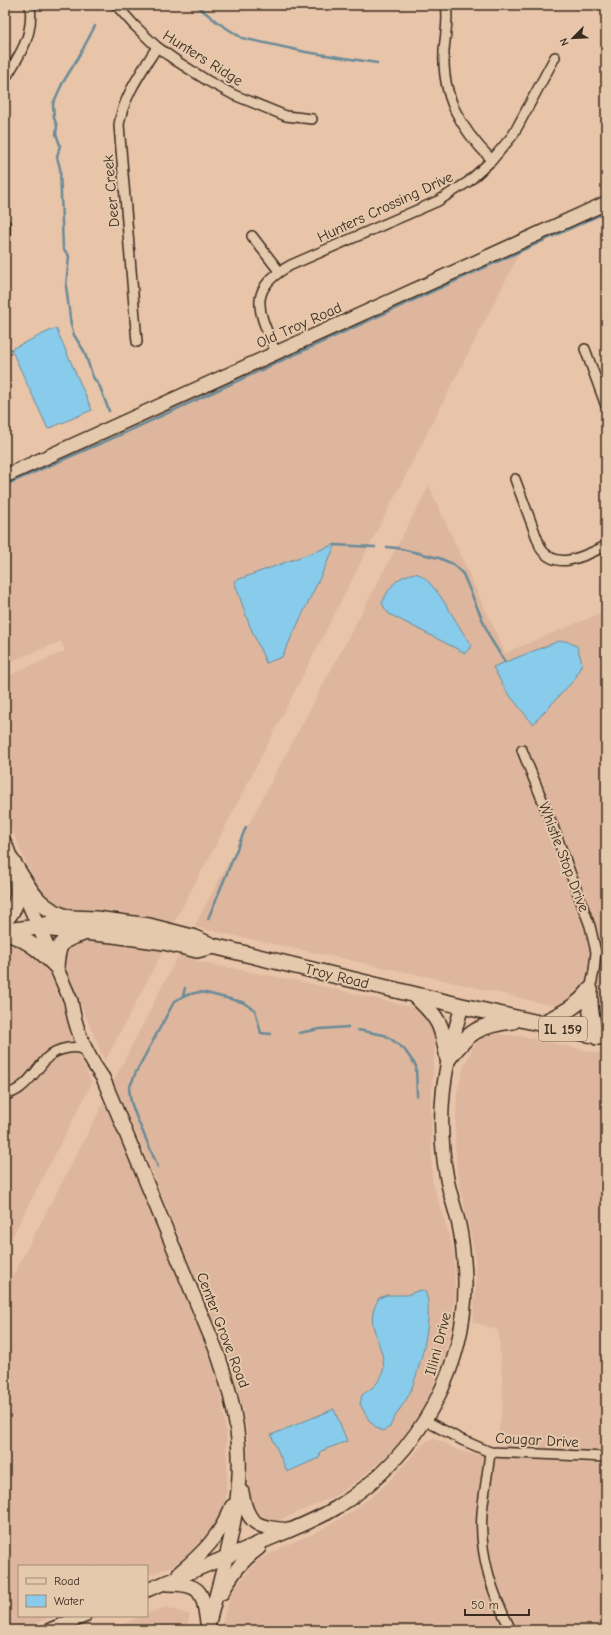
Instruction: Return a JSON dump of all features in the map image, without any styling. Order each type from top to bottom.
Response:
[{"type":"main road","points":[[13,864],[33,895],[40,903],[50,911],[68,918]]},
{"type":"main road","points":[[5,920],[13,910],[18,897],[13,864]]},
{"type":"main road","name":"Troy Road","points":[[5,932],[39,927],[68,918],[96,919],[150,926],[192,937],[213,946],[462,1006]]},
{"type":"main road","name":"Troy Road","points":[[39,927],[164,942],[197,950],[213,946]]},
{"type":"main road","points":[[5,932],[24,939],[34,945],[56,966]]},
{"type":"main road","points":[[56,966],[58,951],[62,942],[67,938],[86,932]]},
{"type":"main road","points":[[541,1024],[573,1008],[590,990]]},
{"type":"main road","name":"Whistle Stop Drive","points":[[590,990],[589,1003],[591,1017],[601,1037]]},
{"type":"main road","points":[[413,994],[435,1015],[440,1024],[448,1059]]},
{"type":"main road","name":"IL 159","points":[[462,1006],[601,1037]]},
{"type":"main road","points":[[448,1059],[466,1038],[475,1031],[500,1022],[521,1020]]},
{"type":"street","points":[[5,79],[28,39],[30,26],[30,5]]},
{"type":"street","name":"Hunters Ridge","points":[[116,5],[157,47],[178,62],[234,95],[286,116],[312,119]]},
{"type":"street","points":[[446,5],[447,19],[444,68],[451,102],[457,117],[466,131],[492,160]]},
{"type":"street","name":"Deer Creek","points":[[137,342],[119,125],[121,115],[131,92],[157,47]]},
{"type":"street","name":"Hunters Crossing Drive","points":[[276,353],[260,313],[263,286],[279,271],[438,201],[468,182],[504,147],[520,124],[555,57]]},
{"type":"street","name":"Old Troy Road","points":[[5,476],[606,203]]},
{"type":"street","points":[[5,224],[5,237]]},
{"type":"street","points":[[252,236],[279,271]]},
{"type":"street","points":[[585,349],[606,406]]},
{"type":"street","points":[[515,479],[540,549],[548,557],[562,562],[571,561],[606,546]]},
{"type":"street","name":"Whistle Stop Drive","points":[[522,750],[554,829],[590,926],[596,952],[590,990]]},
{"type":"street","name":"Center Grove Road","points":[[5,843],[71,1001],[83,1020],[92,1039],[103,1069],[103,1078]]},
{"type":"street","name":"Center Grove Road","points":[[71,1001],[73,1017],[94,1066],[103,1078],[184,1272],[226,1377],[233,1405],[237,1430],[239,1480],[234,1526],[208,1624]]},
{"type":"street","name":"Illini Drive","points":[[148,1590],[292,1530],[334,1509],[382,1472],[426,1421],[448,1376],[462,1327],[465,1294],[464,1262],[460,1229],[448,1185],[442,1143],[441,1100],[448,1059],[462,1006]]},
{"type":"street","points":[[5,1096],[21,1087],[38,1071],[49,1056],[55,1053],[78,1047],[86,1051],[94,1066]]},
{"type":"street","name":"Cougar Drive","points":[[426,1421],[462,1440],[490,1452],[606,1457]]},
{"type":"street","points":[[490,1452],[482,1514],[484,1556],[495,1596],[511,1630]]},
{"type":"street","points":[[239,1480],[245,1507],[253,1521],[267,1528],[292,1530]]},
{"type":"street","points":[[167,1582],[208,1547],[219,1532],[228,1517],[239,1480]]},
{"type":"street","points":[[208,1624],[226,1586],[243,1560],[270,1541],[292,1530]]},
{"type":"street","points":[[167,1582],[190,1586],[197,1589],[204,1603],[208,1624]]},
{"type":"street","points":[[50,1630],[82,1617]]},
{"type":"shaded area","points":[[522,248],[219,839],[174,922],[108,910],[62,909],[40,895],[5,813],[5,677],[65,651],[61,641],[5,664],[5,483]]},
{"type":"shaded area","points":[[429,486],[505,653],[606,611],[606,1018],[439,979],[194,927]]},
{"type":"shaded area","points":[[5,863],[14,891],[5,910]]},
{"type":"shaded area","points":[[75,940],[105,941],[137,945],[163,951],[105,1061],[63,963],[65,948]]},
{"type":"shaded area","points":[[20,943],[46,965],[73,1028],[68,1031],[92,1083],[5,1250],[5,945]]},
{"type":"shaded area","points":[[179,954],[191,957],[199,962],[308,983],[424,1010],[436,1031],[431,1100],[432,1180],[454,1252],[455,1295],[451,1327],[442,1363],[427,1401],[403,1437],[383,1459],[357,1481],[337,1495],[275,1522],[259,1519],[253,1512],[248,1496],[248,1440],[234,1371],[140,1142],[113,1082]]},
{"type":"shaded area","points":[[494,1034],[521,1036],[606,1055],[606,1453],[510,1448],[500,1441],[498,1435],[503,1402],[498,1330],[473,1322],[476,1279],[475,1255],[457,1172],[455,1142],[457,1092],[465,1064],[476,1043],[485,1037]]},
{"type":"shaded area","points":[[104,1102],[204,1342],[216,1376],[222,1401],[226,1435],[227,1468],[224,1515],[218,1527],[184,1561],[148,1576],[148,1565],[18,1565],[18,1617],[51,1617],[20,1630],[5,1630],[5,1291]]},
{"type":"shaded area","points":[[434,1439],[457,1450],[472,1454],[517,1459],[606,1464],[606,1630],[220,1630],[227,1606],[235,1587],[257,1561],[286,1545],[313,1534],[350,1513],[378,1492],[420,1447],[427,1441]]},
{"type":"shaded area","points":[[165,1607],[190,1615],[186,1630],[110,1630],[141,1617],[148,1617],[148,1614]]},
{"type":"water","points":[[56,328],[92,410],[48,429],[11,349]]},
{"type":"water","points":[[336,544],[282,657],[266,663],[249,624],[234,581]]},
{"type":"water","points":[[415,573],[423,577],[431,584],[472,646],[465,653],[389,614],[385,609],[382,603],[394,583],[409,574]]},
{"type":"water","points":[[559,641],[566,641],[577,646],[582,663],[575,679],[533,724],[506,691],[493,667]]},
{"type":"water","points":[[420,1290],[425,1291],[428,1301],[427,1326],[422,1355],[409,1395],[390,1427],[383,1431],[372,1424],[360,1404],[362,1395],[377,1383],[383,1369],[382,1355],[373,1325],[373,1311],[379,1298],[387,1295],[407,1295]]},
{"type":"water","points":[[334,1409],[347,1441],[321,1451],[319,1458],[287,1472],[271,1435]]},
{"type":"waterway","points":[[196,5],[217,22],[242,38],[306,52],[377,63]]},
{"type":"waterway","points":[[95,26],[62,84],[53,104],[54,118],[57,126],[56,134],[60,145],[57,157],[60,168],[63,249],[69,257],[66,286],[71,325],[74,335],[84,351],[93,377],[100,387],[109,411]]},
{"type":"waterway","points":[[5,485],[122,434],[606,212]]},
{"type":"waterway","points":[[335,545],[375,547]]},
{"type":"waterway","points":[[387,547],[439,558],[453,564],[463,574],[490,638],[505,662]]},
{"type":"waterway","points":[[208,919],[246,827]]},
{"type":"waterway","points":[[158,1167],[136,1116],[131,1102],[129,1089],[136,1072],[174,1002],[183,996],[185,988]]},
{"type":"waterway","points":[[183,996],[199,992],[242,1002],[255,1010],[261,1033],[271,1034]]},
{"type":"waterway","points":[[299,1033],[320,1029],[348,1027]]},
{"type":"waterway","points":[[358,1030],[384,1035],[404,1049],[416,1066],[417,1096]]}]
